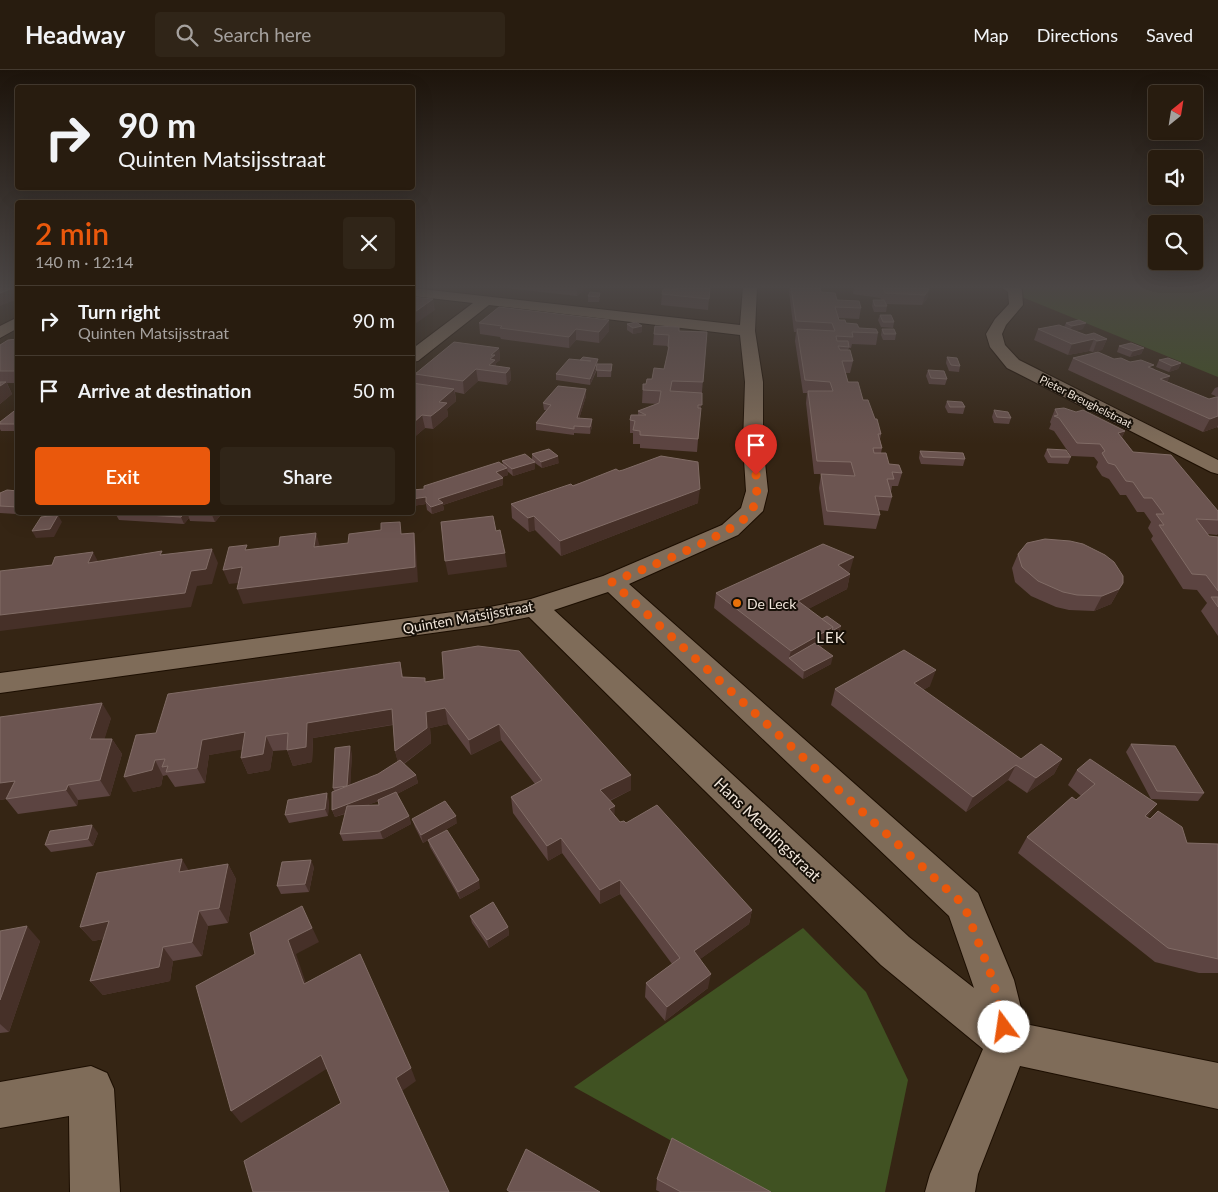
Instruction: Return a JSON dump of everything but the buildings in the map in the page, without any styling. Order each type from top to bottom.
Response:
[{"type":"street","points":[[415,355],[435,339]]},
{"type":"street","name":"Quinten Matsijsstraat","points":[[0,683],[490,616],[535,606],[612,582],[730,530],[752,511],[757,491],[753,444],[754,382],[748,339]]},
{"type":"street","name":"Pieter Breughelstraat","points":[[994,339],[994,344],[1013,364],[1218,468]]},
{"type":"street","points":[[612,582],[964,905],[993,980],[1008,1042],[954,1174],[950,1192]]},
{"type":"street","name":"Hans Memlingstraat","points":[[535,606],[896,951],[1008,1042]]},
{"type":"street","points":[[1008,1042],[1218,1086]]},
{"type":"street","points":[[0,1106],[91,1089],[95,1192]]},
{"type":"green space","points":[[1126,339],[1218,339],[1218,377]]},
{"type":"green space","points":[[803,928],[866,992],[908,1080],[885,1192],[764,1192],[574,1087]]},
{"type":"place","name":"De Leck","points":[[737,603]]},
{"type":"district","name":"LEK","points":[[831,637]]},
{"type":"route","points":[[756,475],[757,491],[752,511],[730,530],[612,582],[964,905],[993,980],[1004,1027]]}]
